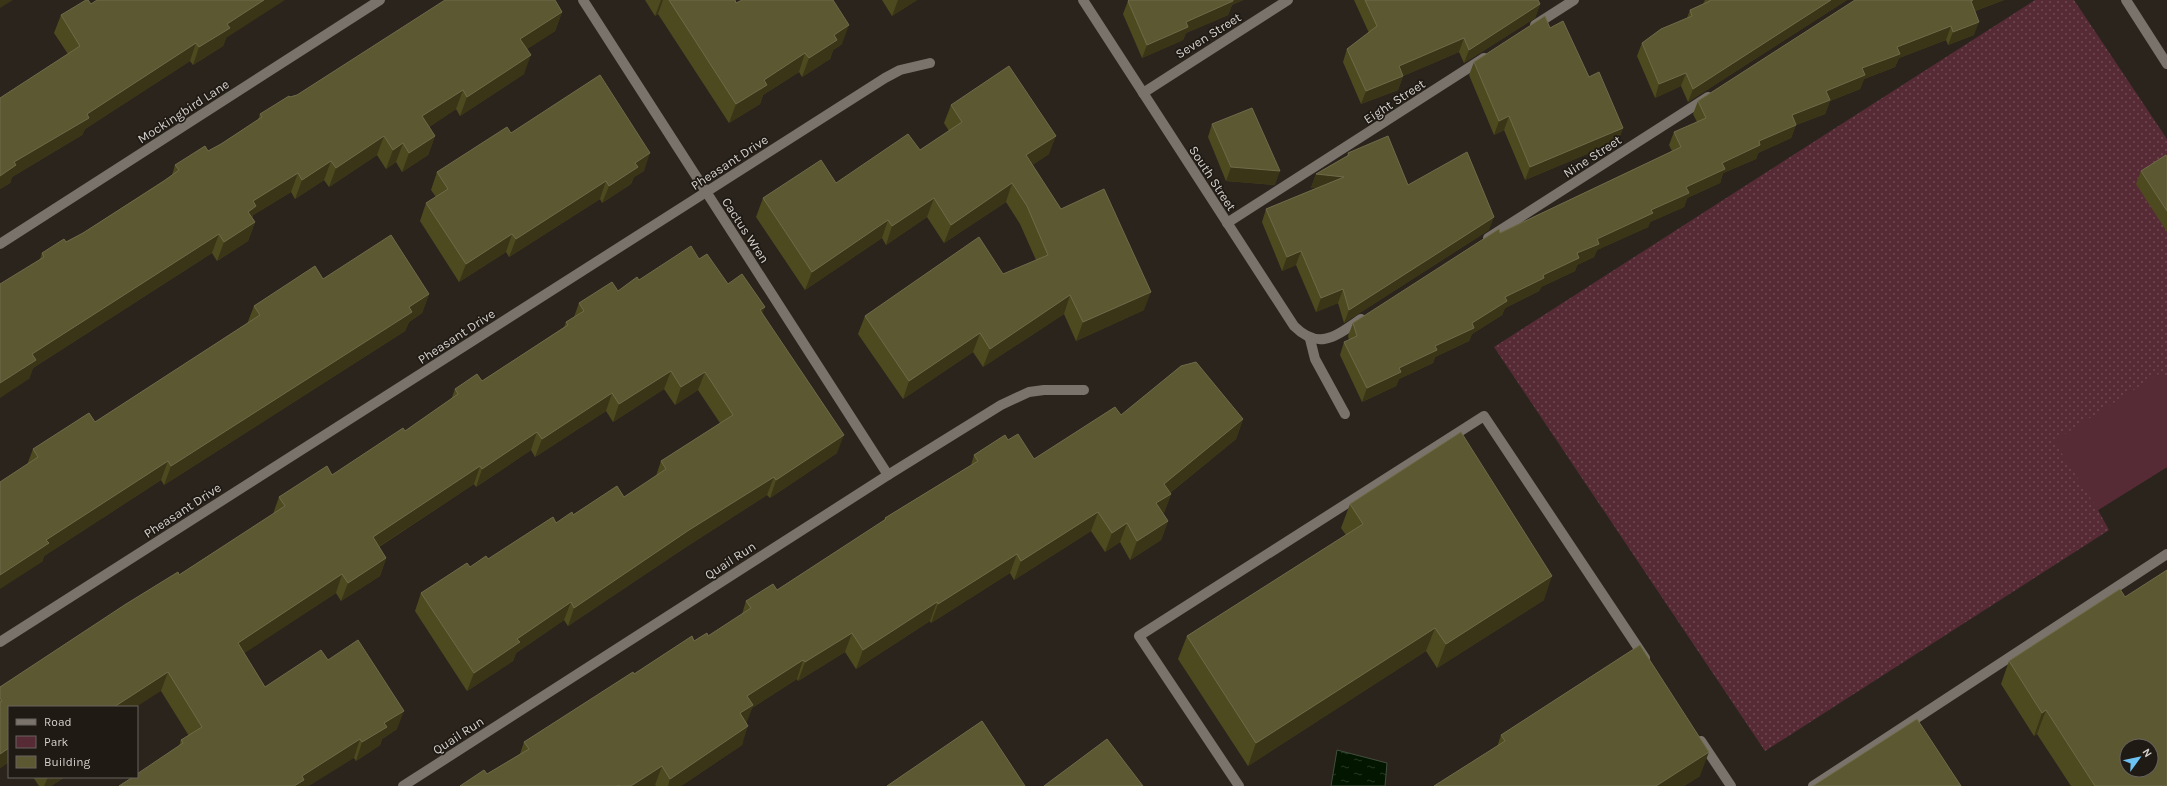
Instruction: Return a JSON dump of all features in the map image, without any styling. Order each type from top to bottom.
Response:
[{"type":"lane","name":"Mockingbird Lane","points":[[0,244],[380,0]]},
{"type":"lane","name":"Cactus Wren","points":[[583,0],[888,475]]},
{"type":"lane","name":"South Street","points":[[1083,0],[1294,326],[1310,339]]},
{"type":"lane","name":"Seven Street","points":[[1143,92],[1288,0]]},
{"type":"lane","points":[[1527,30],[1574,0]]},
{"type":"lane","points":[[2126,0],[2167,64]]},
{"type":"lane","name":"Eight Street","points":[[1227,223],[1494,52]]},
{"type":"lane","name":"Pheasant Drive","points":[[0,642],[885,78],[900,70],[930,63]]},
{"type":"lane","name":"Nine Street","points":[[1479,244],[1719,90]]},
{"type":"lane","points":[[1345,414],[1315,359],[1310,339],[1320,340],[1339,334],[1372,312]]},
{"type":"lane","name":"Quail Run","points":[[403,786],[888,475],[1013,398],[1028,392],[1044,390],[1084,390]]},
{"type":"lane","points":[[1239,786],[1139,636],[1484,416],[1652,667]]},
{"type":"lane","points":[[1814,786],[2167,554]]},
{"type":"lane","points":[[1696,733],[1731,786]]},
{"type":"green space","points":[[2035,0],[2074,0],[2167,139],[2167,467],[2098,510],[2109,530],[1765,751],[1494,347]]},
{"type":"green space","points":[[2162,372],[2167,380],[2167,467],[2098,510],[2054,441]]},
{"type":"water","points":[[1337,750],[1387,763],[1385,786],[1331,786]]},
{"type":"building","points":[[88,0],[91,4],[97,0],[264,0],[227,24],[230,28],[199,47],[196,43],[87,114],[89,118],[14,162],[16,165],[0,176],[0,98],[80,46],[61,15]]},
{"type":"building","points":[[445,0],[555,0],[562,12],[520,39],[531,55],[467,97],[463,90],[422,116],[435,136],[409,153],[403,143],[393,150],[384,136],[336,168],[331,161],[302,180],[298,173],[253,201],[256,206],[248,212],[255,222],[224,242],[219,234],[32,354],[36,360],[0,383],[0,284],[44,257],[42,253],[64,239],[66,242],[83,233],[164,181],[179,170],[175,165],[205,146],[208,151],[221,144],[262,117],[260,114],[289,96],[297,95]]},
{"type":"building","points":[[669,0],[735,0],[736,3],[742,0],[833,0],[849,25],[834,35],[837,40],[809,58],[805,53],[764,80],[767,85],[736,104]]},
{"type":"building","points":[[1365,0],[1538,0],[1540,4],[1469,50],[1464,38],[1399,66],[1403,76],[1366,91],[1347,49],[1377,26]]},
{"type":"building","points":[[1710,0],[1831,0],[1693,89],[1686,73],[1659,84],[1642,43],[1661,29],[1692,16],[1690,10]]},
{"type":"building","points":[[1855,0],[1973,0],[1971,1],[1979,22],[1953,32],[1951,26],[1897,47],[1900,54],[1862,68],[1865,75],[1826,91],[1830,100],[1792,115],[1796,125],[1759,141],[1760,145],[1722,163],[1725,169],[1686,187],[1689,193],[1651,210],[1653,213],[1597,239],[1599,244],[1577,253],[1579,258],[1543,275],[1544,278],[1505,297],[1507,301],[1472,323],[1474,328],[1435,346],[1437,350],[1399,368],[1401,372],[1367,388],[1344,342],[1357,336],[1353,323],[1499,229],[1500,233],[1681,147],[1674,132],[1706,118],[1698,101]]},
{"type":"building","points":[[1128,1],[1233,1],[1186,22],[1188,27],[1147,45]]},
{"type":"building","points":[[1545,16],[1550,28],[1563,21],[1589,77],[1599,72],[1623,128],[1530,167],[1509,116],[1499,121],[1474,62]]},
{"type":"building","points":[[1009,66],[1056,136],[1026,155],[1061,209],[1104,189],[1151,292],[1083,322],[1070,295],[990,349],[980,333],[909,381],[865,316],[979,237],[1003,274],[1048,255],[1027,206],[1012,183],[951,225],[934,198],[892,226],[888,220],[812,272],[763,198],[821,160],[836,183],[908,134],[920,150],[962,122],[951,105]]},
{"type":"building","points":[[600,75],[650,153],[635,163],[638,167],[609,186],[606,181],[516,239],[512,234],[466,264],[426,203],[448,189],[437,172],[507,127],[511,133]]},
{"type":"building","points":[[1252,108],[1280,171],[1231,167],[1212,124]]},
{"type":"building","points":[[1388,136],[1408,185],[1467,152],[1494,217],[1349,310],[1343,289],[1321,298],[1301,251],[1287,257],[1266,209],[1344,177],[1316,174],[1349,155],[1348,153]]},
{"type":"building","points":[[2166,155],[2167,157],[2167,211],[2141,171]]},
{"type":"building","points":[[391,235],[429,294],[409,307],[412,312],[171,466],[168,461],[46,540],[49,543],[0,575],[0,482],[38,457],[33,449],[89,413],[95,422],[260,315],[254,306],[315,266],[323,279]]},
{"type":"building","points":[[691,246],[699,259],[707,254],[728,284],[742,274],[765,307],[760,310],[844,435],[776,480],[774,477],[689,530],[574,608],[571,602],[517,639],[520,642],[474,673],[421,593],[467,563],[470,567],[486,556],[488,559],[553,517],[556,523],[572,512],[573,515],[617,486],[624,497],[666,469],[661,461],[733,415],[705,372],[681,387],[671,371],[619,404],[612,393],[542,439],[537,432],[482,469],[480,466],[373,537],[386,558],[348,583],[342,574],[238,643],[265,687],[321,650],[328,660],[358,640],[404,711],[384,723],[387,727],[362,742],[360,739],[302,776],[304,780],[294,786],[119,786],[131,778],[138,778],[138,773],[183,743],[181,740],[202,727],[168,672],[116,706],[8,706],[8,749],[0,754],[0,702],[2,701],[0,698],[0,687],[126,604],[178,572],[179,575],[285,506],[279,497],[327,466],[332,475],[403,428],[405,431],[458,394],[455,389],[477,374],[482,381],[568,325],[566,322],[584,311],[579,303],[612,282],[618,291],[637,277],[639,280]]},
{"type":"building","points":[[1196,362],[1243,419],[1164,484],[1171,494],[1156,503],[1168,521],[1137,541],[1127,523],[1112,533],[1098,512],[1021,561],[1017,554],[938,604],[937,602],[863,650],[852,633],[805,662],[803,660],[747,696],[753,705],[740,713],[748,726],[670,779],[662,766],[631,786],[460,786],[484,770],[487,774],[529,749],[524,742],[692,636],[694,641],[707,633],[708,636],[751,608],[746,601],[773,584],[777,590],[886,519],[885,518],[978,461],[974,455],[1005,435],[1008,440],[1018,434],[1034,459],[1115,407],[1121,415],[1181,366]]},
{"type":"building","points":[[1461,432],[1552,576],[1446,644],[1435,628],[1256,743],[1187,636],[1363,524],[1350,504]]},
{"type":"building","points":[[2167,570],[2167,786],[2095,786],[2046,710],[2042,713],[2009,661],[2120,589],[2125,597]]},
{"type":"building","points":[[1640,645],[1709,752],[1656,786],[1434,786],[1505,741],[1501,735]]},
{"type":"building","points":[[1917,719],[1961,786],[1813,786]]},
{"type":"building","points":[[982,721],[1025,786],[887,786]]},
{"type":"building","points":[[1107,739],[1143,786],[1044,786]]}]
